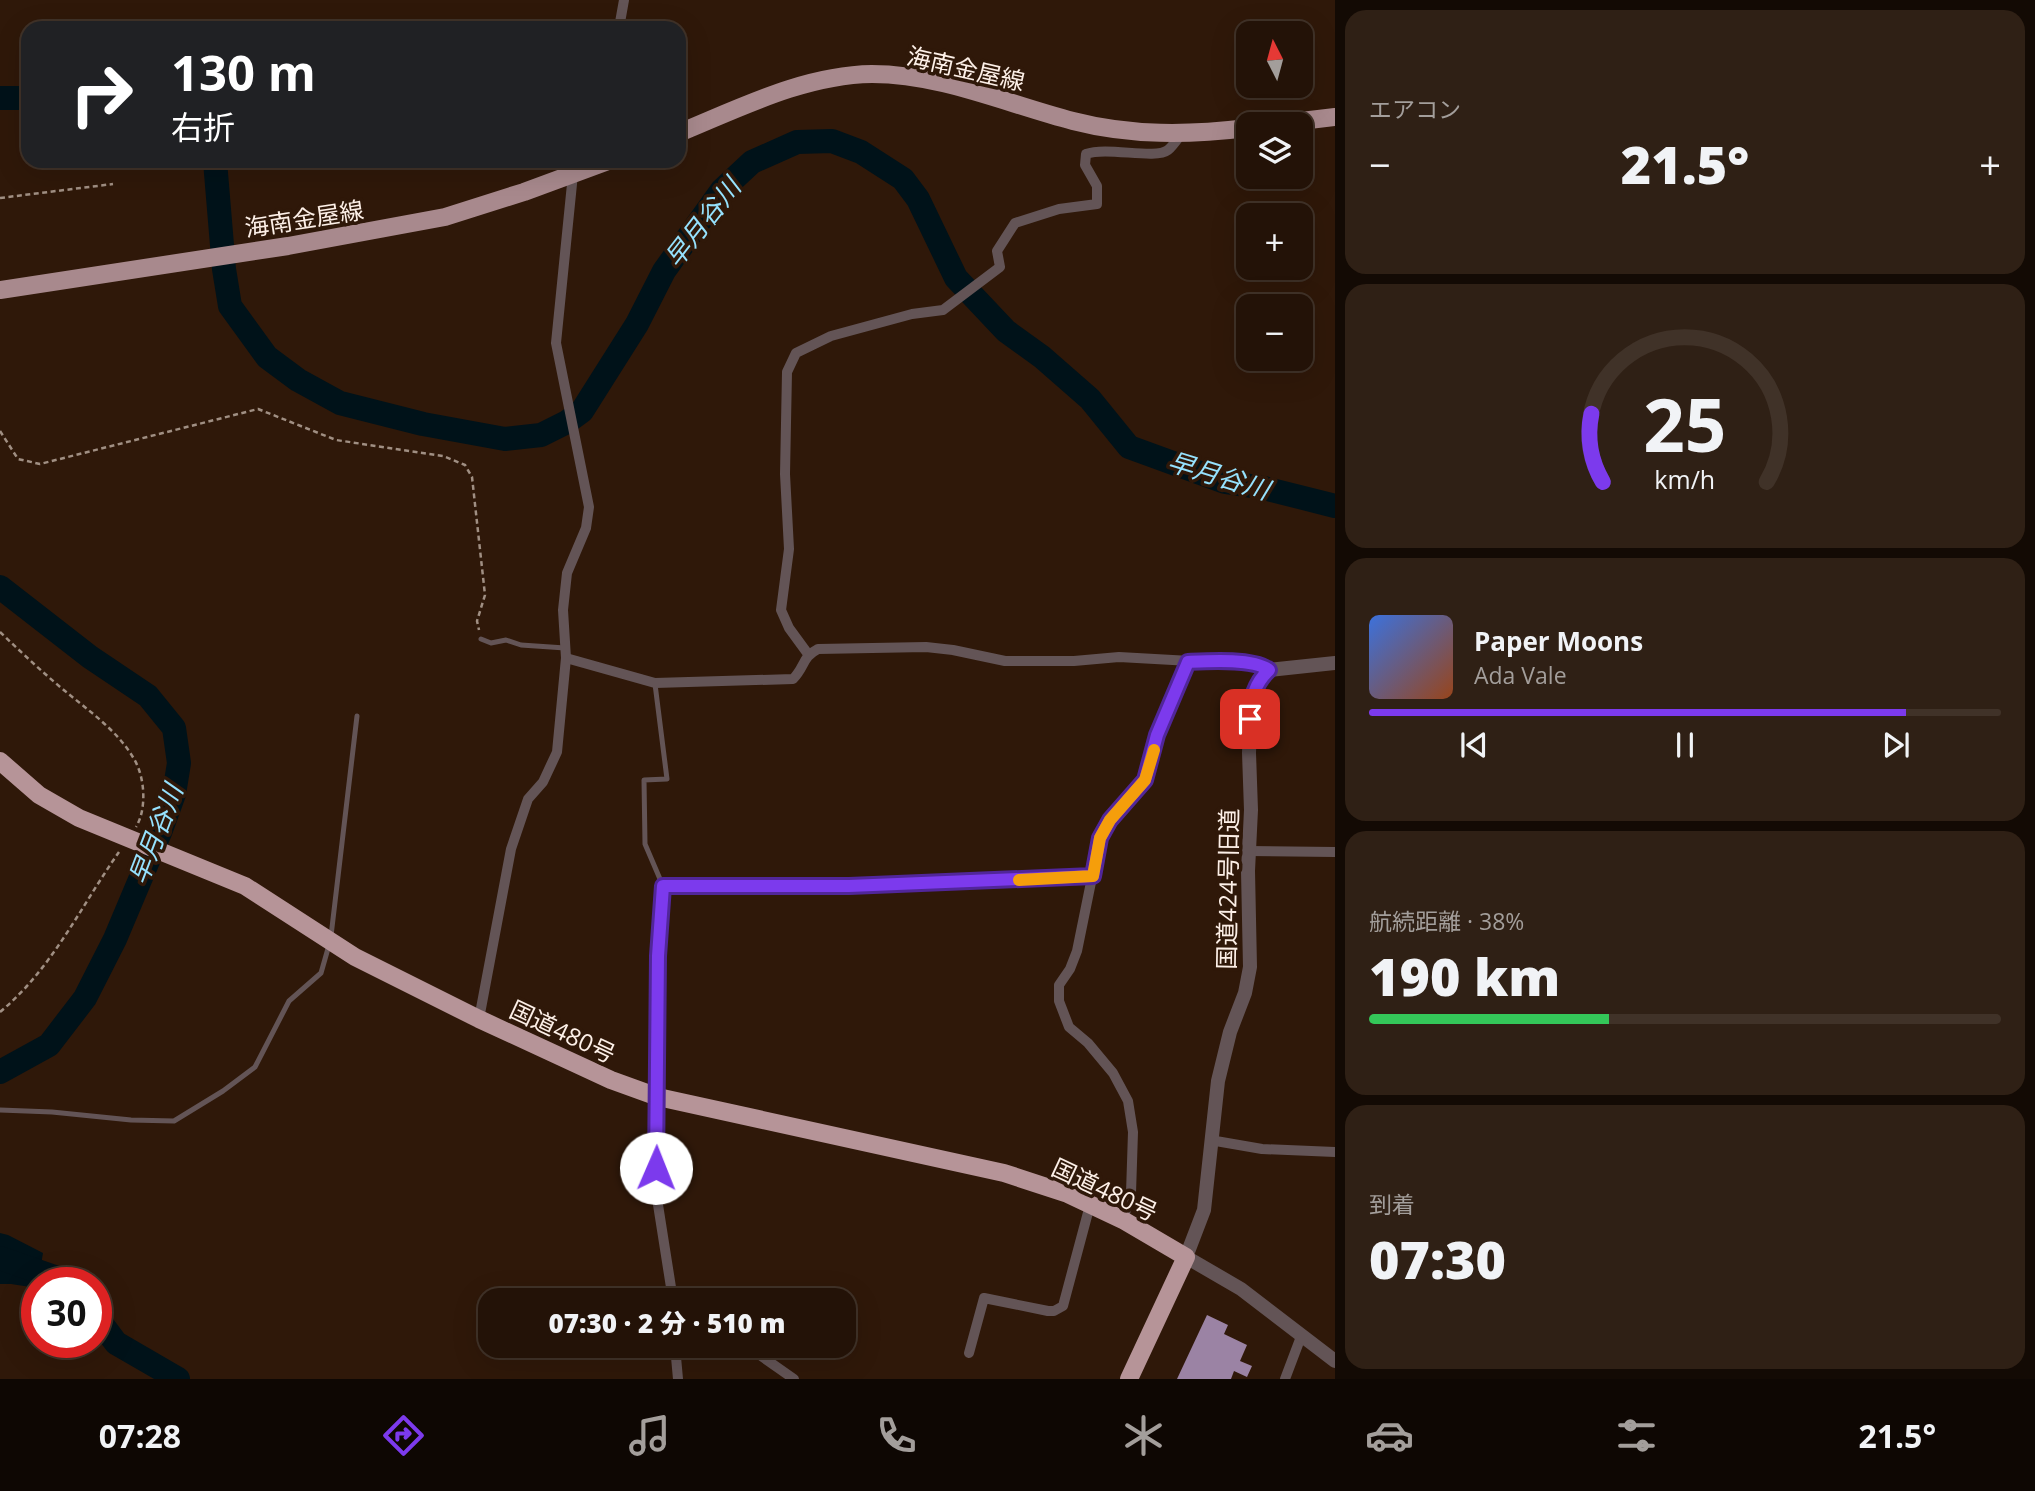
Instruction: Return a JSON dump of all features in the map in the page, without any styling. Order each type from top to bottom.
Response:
[{"type":"highway","name":"国道480号","points":[[0,761],[39,795],[79,818],[245,886],[355,957],[479,1019],[611,1080],[658,1097],[1004,1173],[1068,1194],[1124,1220],[1186,1257]]},
{"type":"highway","points":[[1129,1379],[1186,1257]]},
{"type":"main road","name":"海南金屋線","points":[[686,130],[781,92],[811,83],[869,74],[901,75],[930,81],[1104,128],[1137,133],[1236,129]]},
{"type":"main road","points":[[1313,120],[1335,117]]},
{"type":"main road","name":"海南金屋線","points":[[0,290],[288,246],[445,217],[485,205],[571,168]]},
{"type":"street","points":[[621,21],[624,0]]},
{"type":"street","points":[[808,654],[789,628],[781,610],[789,549],[785,474],[787,372],[796,353],[831,336],[912,314],[943,310],[1000,267],[997,251],[1016,223],[1059,209],[1097,204],[1097,186],[1085,165],[1086,154],[1097,150],[1157,154],[1167,151],[1182,133]]},
{"type":"street","points":[[479,1019],[511,849],[528,799],[543,782],[557,752],[566,653],[563,610],[567,573],[586,528],[589,507],[556,343],[571,168]]},
{"type":"street","points":[[566,653],[655,683],[793,679],[800,672],[808,654],[818,649],[926,647],[1005,661],[1074,661],[1119,657],[1262,665],[1269,670],[1335,663]]},
{"type":"street","points":[[1124,1220],[1132,1192],[1133,1132],[1128,1101],[1113,1073],[1088,1043],[1069,1027],[1059,1001],[1059,985],[1070,969],[1077,951],[1100,838],[1110,820],[1145,780],[1157,735],[1188,662]]},
{"type":"street","name":"国道424号旧道","points":[[1186,1257],[1204,1210],[1213,1109],[1224,1054],[1245,993],[1250,967],[1248,851],[1252,796],[1249,753],[1251,700],[1259,680],[1269,670]]},
{"type":"street","points":[[1248,851],[1335,852]]},
{"type":"street","points":[[672,1288],[656,1192],[658,956],[663,886],[849,886],[1093,876]]},
{"type":"street","points":[[1210,1140],[1262,1149],[1335,1152]]},
{"type":"street","points":[[969,1353],[984,1298],[1048,1311],[1063,1306],[1090,1205]]},
{"type":"street","points":[[1186,1257],[1241,1289],[1335,1361]]},
{"type":"street","points":[[1285,1379],[1301,1334]]},
{"type":"street","points":[[676,1358],[678,1379]]},
{"type":"street","points":[[764,1358],[794,1379]]},
{"type":"lane","points":[[481,639],[491,643],[506,640],[566,653]]},
{"type":"lane","points":[[655,683],[667,779],[644,780],[645,844],[663,886]]},
{"type":"lane","points":[[0,1110],[174,1121],[255,1068],[289,1000],[321,973],[335,913],[356,716]]},
{"type":"path","points":[[0,198],[113,184]]},
{"type":"path","points":[[0,431],[18,459],[40,464],[258,409],[335,440],[443,456],[465,465],[472,477],[485,595],[477,621],[481,639]]},
{"type":"path","points":[[0,632],[111,730],[135,759],[141,779],[142,814],[133,839],[52,956],[0,1012]]},
{"type":"shaded area","points":[[0,1233],[43,1253],[41,1267],[21,1267],[21,1286],[0,1284]]},
{"type":"building","points":[[1207,1315],[1228,1325],[1224,1334],[1247,1345],[1240,1361],[1252,1366],[1247,1377],[1234,1371],[1231,1379],[1177,1379]]},
{"type":"waterway","name":"早月谷川","points":[[0,98],[21,98]]},
{"type":"waterway","name":"早月谷川","points":[[216,168],[224,269],[230,306],[267,357],[298,380],[340,403],[423,424],[505,439],[541,435],[582,411],[637,324],[664,271],[722,190],[752,162],[797,142],[832,141],[861,152],[903,179],[918,199],[956,278],[1006,331],[1042,357],[1090,399],[1129,447],[1225,482],[1264,488],[1335,506]]},
{"type":"waterway","name":"早月谷川","points":[[0,587],[90,657],[148,696],[174,728],[179,763],[174,794],[161,830],[115,939],[85,998],[49,1045],[0,1072]]},
{"type":"waterway","points":[[0,1258],[26,1267]]},
{"type":"waterway","points":[[112,1338],[116,1343],[178,1379]]},
{"type":"slow traffic","points":[[1019,880],[1093,876],[1100,838],[1110,820],[1145,780],[1154,750]]},
{"type":"route","points":[[656,1168],[658,956],[663,886],[849,886],[1093,876],[1100,838],[1110,820],[1145,780],[1157,735],[1188,662],[1262,665],[1269,670],[1259,680],[1255,689],[1251,700],[1250,719]]}]
